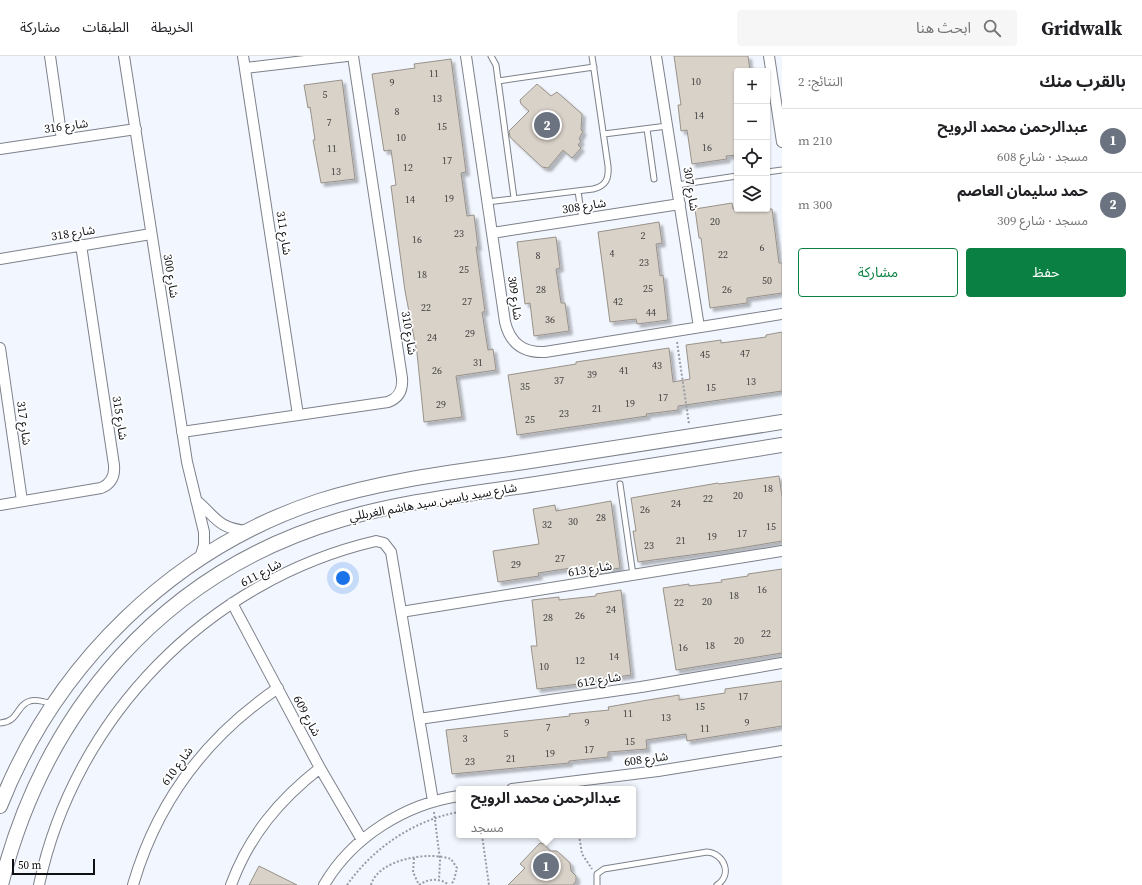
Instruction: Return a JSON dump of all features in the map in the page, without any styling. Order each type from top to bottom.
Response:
[{"type":"street","points":[[50,56],[62,140]]},
{"type":"street","name":"شارع 300","points":[[124,56],[189,475],[204,532],[204,545],[200,558]]},
{"type":"street","name":"شارع 311","points":[[243,56],[298,415]]},
{"type":"street","points":[[245,68],[347,56]]},
{"type":"street","name":"شارع 310","points":[[182,432],[388,402],[396,397],[402,383],[353,56]]},
{"type":"street","name":"شارع 309","points":[[466,56],[507,333],[514,342],[523,349],[534,352],[545,352],[782,314]]},
{"type":"street","name":"شارع 307","points":[[656,56],[699,327]]},
{"type":"street","points":[[769,56],[782,142]]},
{"type":"street","name":"شارع 316","points":[[0,149],[136,130]]},
{"type":"street","name":"شارع 308","points":[[492,233],[680,204]]},
{"type":"street","name":"شارع 318","points":[[0,258],[151,234]]},
{"type":"street","name":"شارع 315","points":[[0,505],[101,488],[109,483],[114,475],[114,465],[81,245]]},
{"type":"street","name":"شارع 317","points":[[0,348],[22,501]]},
{"type":"street","name":"شارع سيد ياسين سيد هاشم الغربللي","points":[[0,806],[19,762],[53,704],[80,668],[117,626],[155,591],[200,558],[247,531],[296,509],[355,491],[441,475],[782,422]]},
{"type":"street","name":"شارع سيد ياسين سيد هاشم الغربللي","points":[[1,885],[22,815],[47,760],[75,714],[120,657],[170,610],[227,569],[293,536],[359,515],[445,498],[782,445]]},
{"type":"street","points":[[355,491],[353,501],[359,515]]},
{"type":"street","name":"شارع 300","points":[[196,500],[218,523],[232,529],[247,531]]},
{"type":"street","name":"شارع 611","points":[[39,885],[50,840],[81,768],[105,728],[134,690],[170,652],[232,603],[279,577],[348,549],[380,542],[387,545],[391,552],[433,801]]},
{"type":"street","name":"شارع 613","points":[[401,612],[782,551]]},
{"type":"street","name":"شارع 609","points":[[232,603],[320,768],[362,840]]},
{"type":"street","name":"شارع 612","points":[[419,718],[590,695],[782,663]]},
{"type":"street","name":"شارع 610","points":[[133,885],[153,830],[185,775],[227,727],[278,688]]},
{"type":"street","name":"شارع 608","points":[[536,786],[658,771],[782,750]]},
{"type":"street","points":[[231,885],[245,853],[263,824],[287,795],[320,768]]},
{"type":"street","points":[[324,885],[336,868],[362,840],[396,817],[433,801],[456,797]]},
{"type":"lane","points":[[492,56],[495,60],[514,198]]},
{"type":"lane","points":[[487,202],[598,188],[607,181],[609,171],[592,56]]},
{"type":"lane","points":[[498,81],[594,67]]},
{"type":"lane","points":[[604,134],[667,126]]},
{"type":"lane","points":[[647,129],[654,179]]},
{"type":"lane","points":[[770,172],[782,170]]},
{"type":"lane","points":[[677,185],[734,176]]},
{"type":"lane","points":[[578,191],[582,219]]},
{"type":"lane","points":[[620,484],[633,575]]},
{"type":"lane","points":[[0,723],[7,722],[15,717],[23,705],[29,701],[53,704]]},
{"type":"lane","points":[[597,885],[597,874],[604,869],[711,852],[721,858],[725,867],[725,874],[722,882],[717,885]]},
{"type":"path","points":[[676,330],[691,436]]},
{"type":"path","points":[[433,801],[440,856],[439,880]]},
{"type":"path","points":[[347,885],[364,865],[390,841],[435,818],[456,813]]},
{"type":"path","points":[[482,838],[489,885]]},
{"type":"path","points":[[580,838],[585,860],[597,874]]},
{"type":"path","points":[[371,885],[373,879],[381,870],[404,859],[414,858],[440,856],[451,858],[457,868],[457,873],[450,885],[439,880],[428,880],[419,885],[413,872],[414,858]]},
{"type":"building","points":[[674,56],[748,56],[750,68],[734,68],[734,155],[726,156],[727,159],[692,164],[687,130],[681,131],[678,105],[681,105]]},
{"type":"building","points":[[451,59],[466,172],[461,173],[467,216],[474,215],[478,247],[476,247],[485,312],[482,312],[488,350],[493,349],[496,370],[456,376],[462,417],[424,422],[417,353],[405,291],[391,186],[396,185],[391,150],[384,151],[372,74],[415,68],[414,64]]},
{"type":"building","points":[[342,80],[355,179],[321,183],[313,140],[315,140],[310,107],[308,108],[304,85]]},
{"type":"building","points":[[537,84],[551,96],[557,92],[582,114],[581,130],[583,131],[579,139],[581,141],[578,145],[581,148],[572,158],[563,150],[548,168],[542,167],[510,137],[509,131],[529,111],[521,104],[520,100]]},
{"type":"building","points":[[732,203],[734,212],[770,212],[770,209],[772,209],[779,263],[782,263],[782,293],[747,298],[747,303],[710,308],[701,238],[699,238],[695,209]]},
{"type":"building","points":[[659,222],[662,243],[656,244],[660,276],[663,275],[668,320],[637,324],[636,319],[610,322],[598,232]]},
{"type":"building","points":[[556,237],[560,268],[556,269],[561,303],[565,303],[569,331],[534,336],[530,303],[525,304],[517,242]]},
{"type":"building","points":[[782,332],[782,391],[678,406],[678,410],[646,414],[647,416],[517,435],[508,375],[576,364],[576,362],[669,348],[673,382],[690,379],[686,345],[721,340],[721,343],[766,337],[766,335]]},
{"type":"building","points":[[779,476],[782,497],[782,541],[638,562],[633,531],[636,531],[631,498],[718,483]]},
{"type":"building","points":[[611,501],[620,568],[585,573],[584,566],[538,573],[539,576],[498,582],[493,551],[539,544],[533,509],[555,505],[556,511]]},
{"type":"building","points":[[782,569],[782,653],[676,670],[663,588],[689,584],[689,586],[722,582],[721,580],[748,576],[748,574]]},
{"type":"building","points":[[621,590],[631,675],[595,680],[595,682],[537,689],[531,646],[537,646],[532,600],[559,597],[559,600],[596,596],[596,594]]},
{"type":"building","points":[[782,681],[782,726],[687,741],[686,734],[646,740],[647,749],[608,752],[608,757],[569,761],[569,763],[452,774],[446,730],[570,716],[569,714],[609,710],[608,707],[648,700],[679,695],[679,700],[725,693],[725,689]]},
{"type":"building","points":[[540,843],[544,844],[550,851],[557,851],[570,863],[571,871],[576,876],[576,881],[573,885],[508,885],[525,868],[520,864]]},
{"type":"building","points":[[259,866],[297,885],[249,885]]},
{"type":"place","name":"حمد سليمان العاصم","points":[[547,125]]},
{"type":"place","name":"عبدالرحمن محمد الرويح","points":[[546,866]]}]
